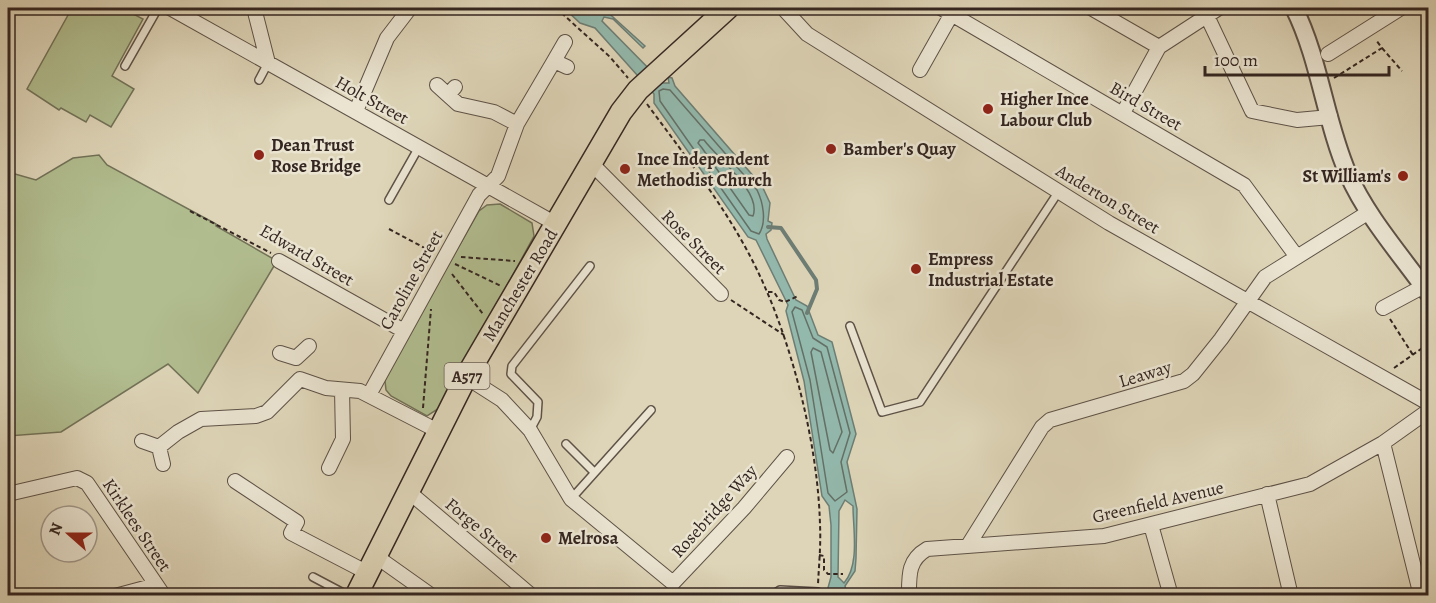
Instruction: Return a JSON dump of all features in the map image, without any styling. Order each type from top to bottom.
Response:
[{"type":"highway","name":"Manchester Road","points":[[356,596],[408,492],[430,427],[466,377],[621,112],[637,90],[723,9]]},
{"type":"street","name":"Holt Street","points":[[170,8],[556,224]]},
{"type":"street","points":[[254,8],[268,63]]},
{"type":"street","name":"Anderton Street","points":[[783,8],[807,34],[1059,191],[1428,404]]},
{"type":"street","points":[[1091,8],[1159,47]]},
{"type":"street","points":[[1123,113],[1159,47],[1219,8]]},
{"type":"street","points":[[1294,8],[1321,85],[1349,177],[1370,212],[1426,289],[1383,308]]},
{"type":"street","points":[[1328,54],[1347,37],[1370,29],[1400,8]]},
{"type":"street","name":"Bird Street","points":[[920,70],[949,9],[1244,185],[1297,257]]},
{"type":"street","points":[[356,111],[401,10]]},
{"type":"street","points":[[1207,16],[1252,111],[1297,120],[1330,117]]},
{"type":"street","name":"Caroline Street","points":[[369,395],[479,195],[498,176],[517,124],[560,64],[565,42]]},
{"type":"street","points":[[447,89],[458,104],[486,110],[517,124]]},
{"type":"street","name":"Rose Street","points":[[591,163],[721,294]]},
{"type":"street","name":"Leaway","points":[[969,544],[1042,427],[1050,420],[1184,381],[1193,374],[1265,277],[1370,212]]},
{"type":"street","name":"Edward Street","points":[[279,261],[404,331]]},
{"type":"street","points":[[296,358],[309,346]]},
{"type":"street","points":[[280,353],[296,358]]},
{"type":"street","points":[[296,358],[300,379]]},
{"type":"street","name":"Rosebridge Way","points":[[466,377],[502,400],[530,430],[571,499],[672,583],[744,508],[786,457]]},
{"type":"street","points":[[300,379],[313,385],[369,395],[430,427]]},
{"type":"street","points":[[159,447],[178,432],[201,419],[256,416],[267,412],[300,379]]},
{"type":"street","points":[[327,469],[343,439],[342,390]]},
{"type":"street","name":"Greenfield Avenue","points":[[909,596],[909,570],[916,555],[927,549],[969,544],[1104,536],[1317,481],[1383,442],[1428,411]]},
{"type":"street","points":[[142,441],[159,447]]},
{"type":"street","points":[[1383,442],[1421,596]]},
{"type":"street","points":[[159,447],[163,464]]},
{"type":"street","name":"Kirklees Street","points":[[8,494],[77,478],[87,483],[160,590]]},
{"type":"street","points":[[234,481],[297,522],[291,534],[373,565],[432,596]]},
{"type":"street","name":"Forge Street","points":[[408,492],[532,596]]},
{"type":"street","points":[[1267,494],[1291,596]]},
{"type":"street","points":[[1151,525],[1171,596]]},
{"type":"street","points":[[116,596],[160,590]]},
{"type":"lane","points":[[125,66],[158,8]]},
{"type":"lane","points":[[259,81],[268,63]]},
{"type":"lane","points":[[389,200],[419,147]]},
{"type":"lane","points":[[850,326],[882,412],[920,402],[1059,191]]},
{"type":"lane","points":[[530,430],[537,417],[538,402],[511,374],[512,366],[590,266]]},
{"type":"lane","points":[[571,499],[651,410]]},
{"type":"lane","points":[[566,444],[594,472]]},
{"type":"lane","points":[[313,577],[349,596]]},
{"type":"lane","points":[[771,596],[780,590],[818,592]]},
{"type":"path","points":[[556,8],[610,57],[637,90],[724,212],[767,292],[785,335],[805,417],[820,524],[818,592]]},
{"type":"path","points":[[1370,29],[1382,48],[1402,71]]},
{"type":"path","points":[[1321,85],[1382,48]]},
{"type":"path","name":"Edward Street","points":[[190,212],[275,256],[279,261]]},
{"type":"path","points":[[444,258],[532,263]]},
{"type":"path","points":[[444,258],[494,328]]},
{"type":"path","points":[[430,427],[434,277]]},
{"type":"path","points":[[767,292],[774,292],[779,300],[785,302],[798,296]]},
{"type":"path","points":[[721,294],[785,335]]},
{"type":"path","points":[[1383,308],[1413,355]]},
{"type":"path","points":[[1380,377],[1428,344]]},
{"type":"path","points":[[819,555],[824,556],[824,570],[828,574],[843,574]]},
{"type":"green space","points":[[72,8],[122,8],[143,19],[112,76],[134,89],[111,127],[90,115],[86,122],[61,108],[59,110],[27,89]]},
{"type":"green space","points":[[99,155],[107,165],[216,224],[277,261],[198,393],[168,364],[61,432],[8,436],[8,172],[36,180],[73,158]]},
{"type":"green space","points":[[500,204],[532,223],[534,236],[441,407],[427,416],[391,396],[386,390],[385,381],[388,371],[479,211],[487,205]]},
{"type":"water","points":[[564,8],[603,8],[645,46],[643,48],[613,19],[604,17],[602,21],[663,83],[669,83],[668,77],[672,78],[675,86],[762,186],[770,203],[768,221],[772,223],[771,230],[766,234],[767,239],[796,300],[807,306],[818,335],[832,342],[856,434],[847,462],[857,509],[855,571],[845,586],[847,595],[826,595],[831,577],[829,506],[822,496],[804,381],[786,311],[788,305],[756,240],[748,237],[654,103],[654,94],[595,28],[580,23]],"holes":[[[845,500],[853,506],[854,557],[844,583],[838,577],[839,511]]]},
{"type":"waterway","points":[[768,227],[781,228],[816,280],[817,289],[807,313]]},
{"type":"place","name":"Higher Ince Labour Club","points":[[988,109]]},
{"type":"place","name":"Bamber's Quay","points":[[831,149]]},
{"type":"place","name":"Dean Trust Rose Bridge","points":[[259,155]]},
{"type":"place","name":"Ince Independent Methodist Church","points":[[625,169]]},
{"type":"place","name":"St William's","points":[[1403,176]]},
{"type":"place","name":"Empress Industrial Estate","points":[[916,269]]},
{"type":"place","name":"Melrosa","points":[[546,538]]}]
